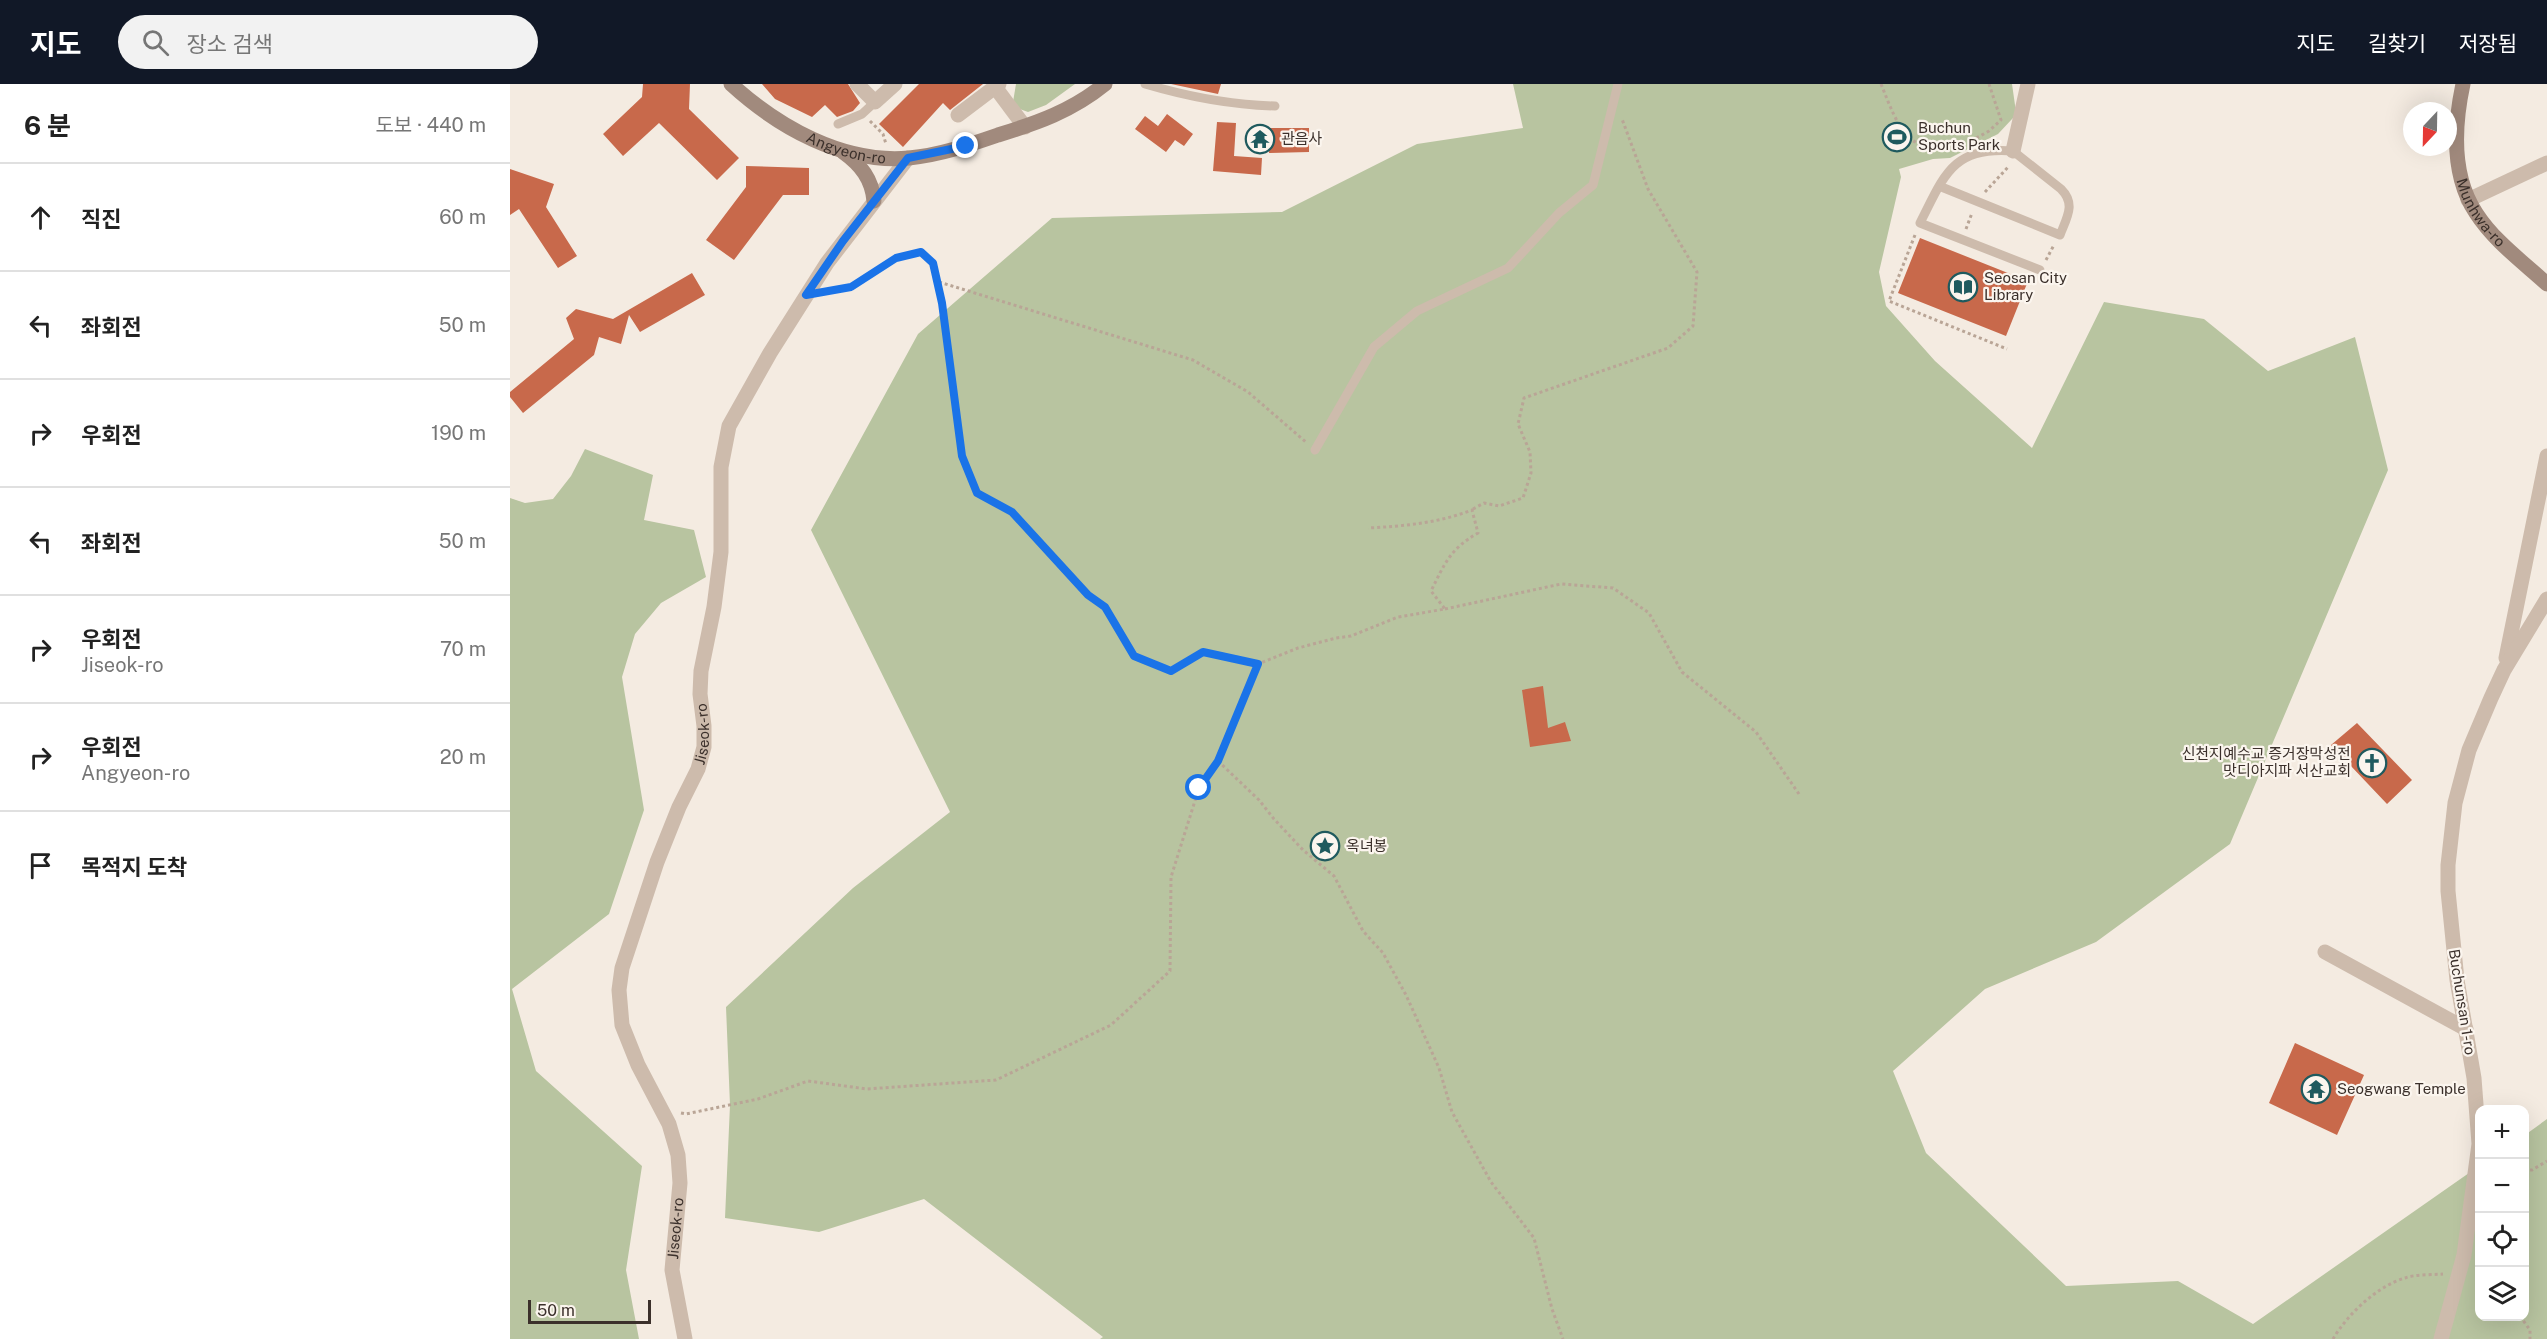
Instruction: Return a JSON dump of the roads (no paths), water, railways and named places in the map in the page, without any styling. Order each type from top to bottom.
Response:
[{"type":"street","name":"Angyeon-ro","points":[[731,84],[784,124],[836,148],[890,159],[908,158],[953,149],[1025,127],[1066,111],[1105,84]]},
{"type":"street","points":[[857,84],[875,102],[895,84]]},
{"type":"street","points":[[2013,151],[2028,84]]},
{"type":"street","name":"Munhwa-ro","points":[[2463,84],[2457,118],[2457,147],[2462,183],[2468,200],[2488,228],[2547,284]]},
{"type":"street","points":[[958,115],[997,85],[1025,127]]},
{"type":"street","points":[[836,148],[852,159],[865,174],[873,190],[874,201]]},
{"type":"street","name":"Jiseok-ro","points":[[685,1339],[672,1270],[680,1183],[678,1155],[669,1124],[638,1065],[622,1025],[620,979],[629,942],[654,872],[679,807],[698,769],[704,747],[700,694],[701,671],[714,607],[721,552],[721,466],[724,445],[736,411],[806,295],[827,263],[908,158]]},
{"type":"street","points":[[2468,200],[2547,163]]},
{"type":"street","name":"Buchunsan 1-ro","points":[[2504,670],[2547,456]]},
{"type":"street","name":"Buchunsan 1-ro","points":[[2441,1339],[2464,1255],[2479,1144],[2474,1078],[2457,980],[2448,891],[2451,837],[2460,778],[2480,722],[2504,670],[2547,599]]},
{"type":"street","points":[[2325,952],[2466,1029]]},
{"type":"lane","points":[[1145,84],[1205,100],[1275,106]]},
{"type":"lane","points":[[1315,450],[1374,347],[1417,311],[1508,268],[1559,213],[1593,185],[1618,84]]},
{"type":"lane","points":[[838,124],[862,114],[875,102]]},
{"type":"lane","points":[[1939,186],[2060,235],[2070,211],[2067,195],[2013,151],[1990,150],[1954,164],[1939,186],[1920,223],[2040,270]]},
{"type":"place","name":"Buchun Sports Park","points":[[1897,137]]},
{"type":"place","name":"관음사","points":[[1260,139]]},
{"type":"place","name":"Seosan City Library","points":[[1963,287]]},
{"type":"place","name":"신천지예수교 증거장막성전 맛디아지파 서산교회","points":[[2372,763]]},
{"type":"place","name":"옥녀봉","points":[[1325,846]]},
{"type":"place","name":"Seogwang Temple","points":[[2316,1089]]}]
